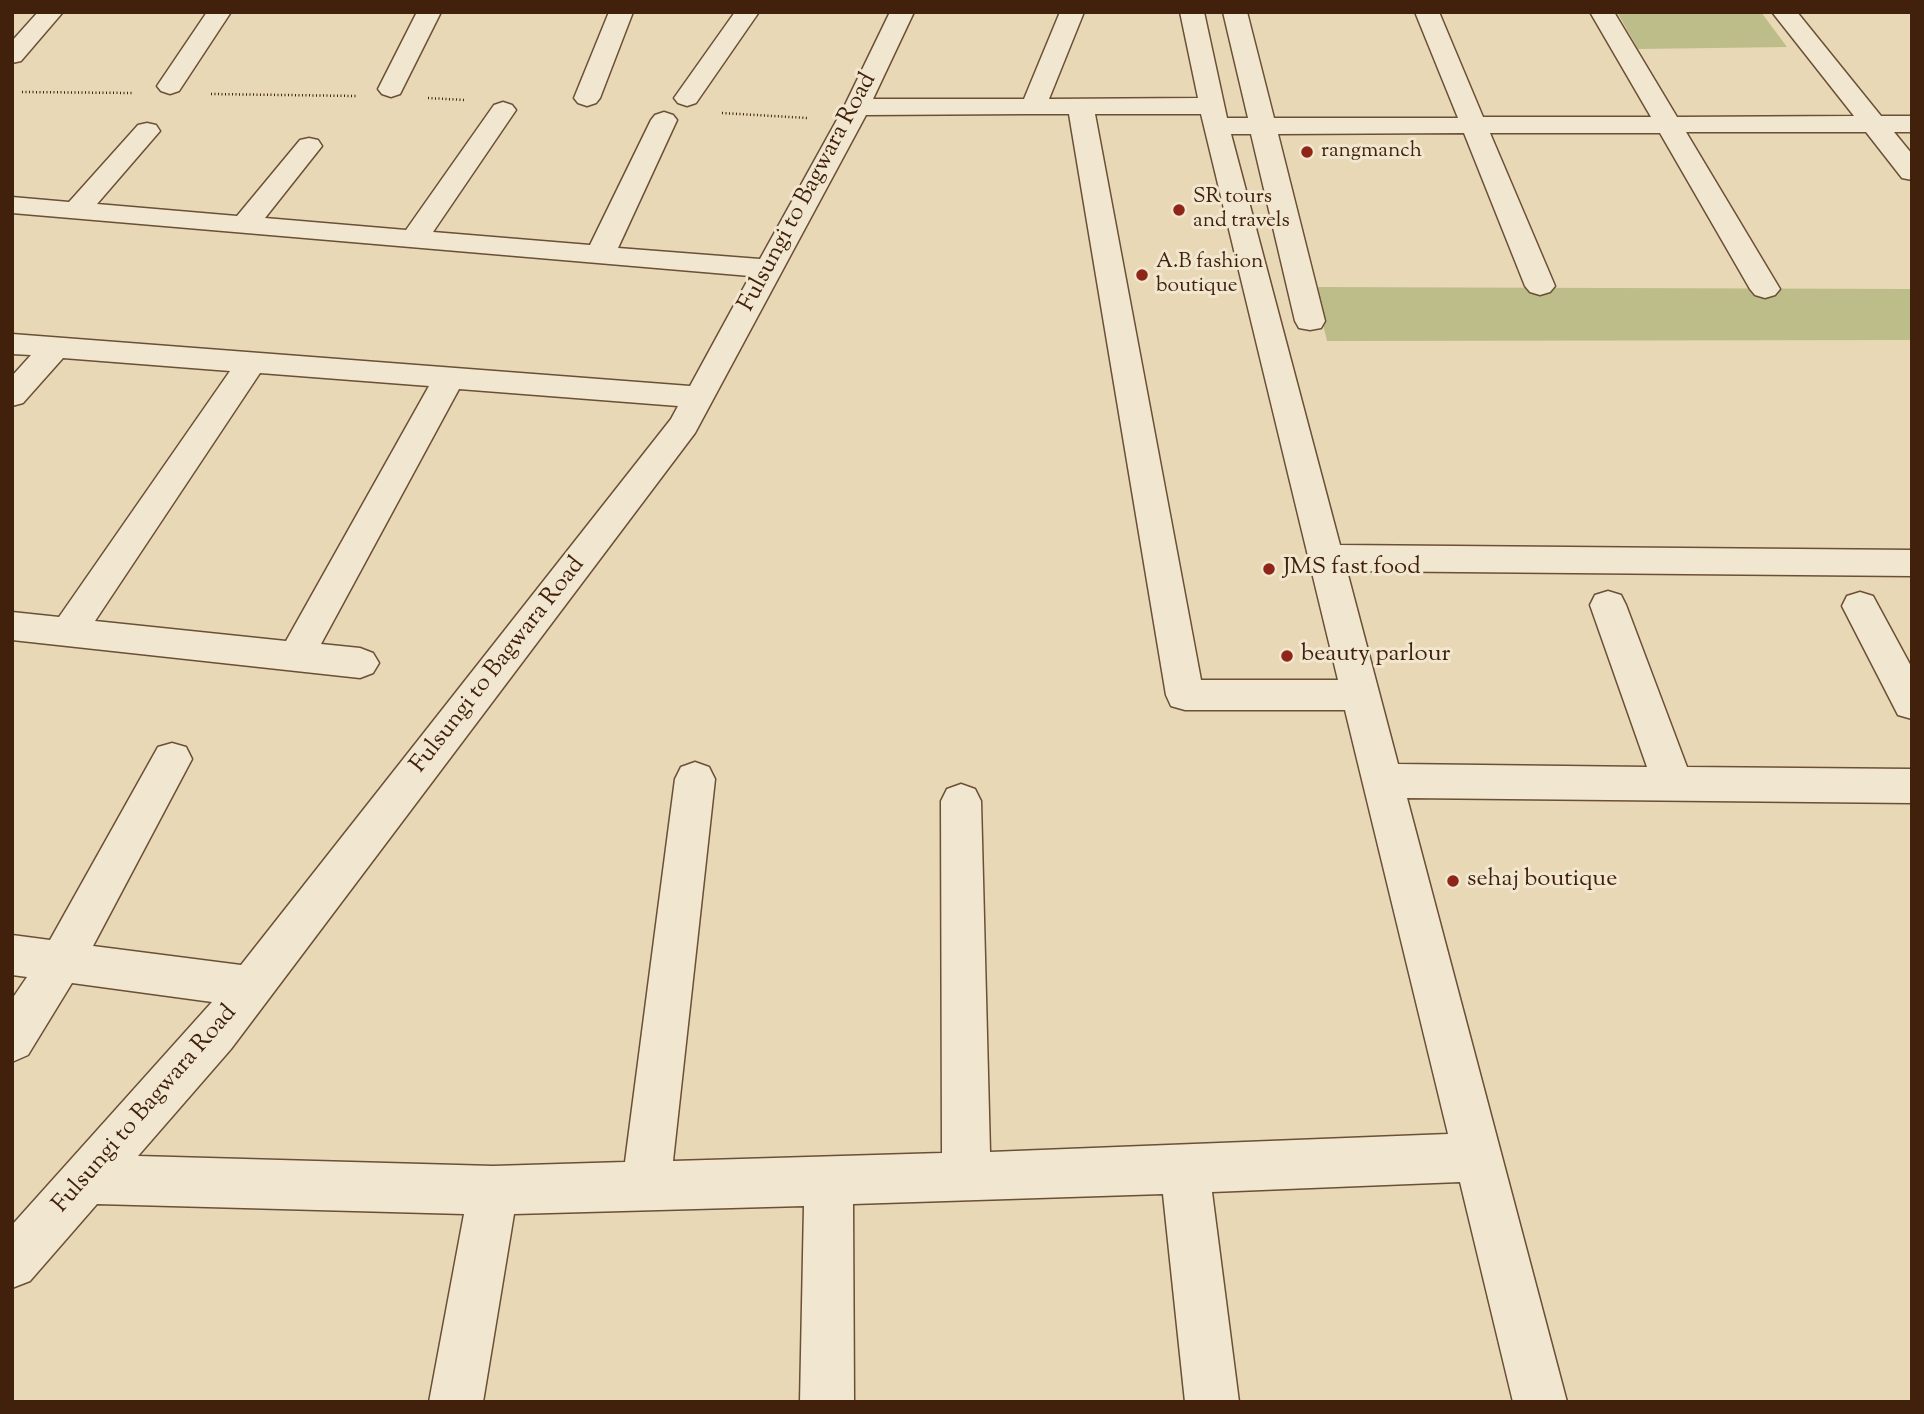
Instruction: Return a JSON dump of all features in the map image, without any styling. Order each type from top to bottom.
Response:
[{"type":"street","points":[[12,56],[51,12]]},
{"type":"street","points":[[170,86],[219,12]]},
{"type":"street","points":[[391,89],[429,12]]},
{"type":"street","points":[[587,98],[621,12]]},
{"type":"street","points":[[687,98],[747,12]]},
{"type":"street","name":"Fulsungi to Bagwara Road","points":[[21,1241],[87,1179],[215,1034],[684,425],[857,107],[902,12]]},
{"type":"street","points":[[1033,108],[1072,12]]},
{"type":"street","points":[[1192,12],[1213,116],[1540,1402]]},
{"type":"street","points":[[1235,12],[1310,321]]},
{"type":"street","points":[[1427,12],[1540,286]]},
{"type":"street","points":[[1602,12],[1671,125],[1765,289]]},
{"type":"street","points":[[1784,12],[1912,172]]},
{"type":"street","points":[[857,107],[1081,108],[1213,116],[1263,126],[1912,124]]},
{"type":"street","points":[[1081,108],[1185,695],[1360,695]]},
{"type":"street","points":[[414,239],[503,110]]},
{"type":"street","points":[[600,255],[664,120]]},
{"type":"street","points":[[77,210],[147,131]]},
{"type":"street","points":[[245,225],[309,146]]},
{"type":"street","points":[[12,205],[769,269]]},
{"type":"street","points":[[12,344],[699,397]]},
{"type":"street","points":[[12,396],[55,348]]},
{"type":"street","points":[[68,632],[251,363]]},
{"type":"street","points":[[296,656],[449,377]]},
{"type":"street","points":[[1325,558],[1912,563]]},
{"type":"street","points":[[1608,605],[1672,784]]},
{"type":"street","points":[[1860,606],[1912,704]]},
{"type":"street","points":[[12,626],[360,663]]},
{"type":"street","points":[[12,1040],[61,962],[173,759]]},
{"type":"street","points":[[646,1186],[695,779]]},
{"type":"street","points":[[1381,780],[1912,786]]},
{"type":"street","points":[[961,801],[966,1177]]},
{"type":"street","points":[[12,955],[252,986]]},
{"type":"street","points":[[87,1179],[493,1190],[966,1177],[1477,1157]]},
{"type":"street","points":[[1185,1168],[1212,1402]]},
{"type":"street","points":[[827,1402],[829,1181]]},
{"type":"street","points":[[456,1402],[493,1190]]},
{"type":"green space","points":[[1617,12],[1761,12],[1787,47],[1638,49]]},
{"type":"green space","points":[[1314,287],[1912,289],[1912,340],[1327,341]]},
{"type":"place","name":"rangmanch","points":[[1307,152]]},
{"type":"place","name":"SR tours and travels","points":[[1179,210]]},
{"type":"place","name":"A.B fashion boutique","points":[[1142,275]]},
{"type":"place","name":"JMS fast food","points":[[1269,569]]},
{"type":"place","name":"beauty parlour","points":[[1287,656]]},
{"type":"place","name":"sehaj boutique","points":[[1453,881]]}]
